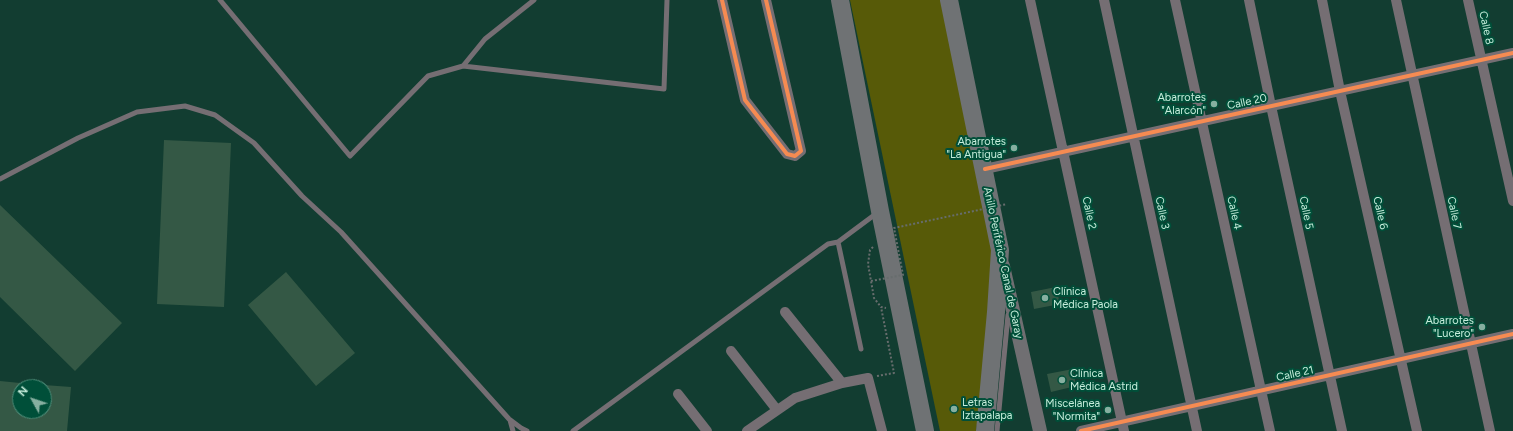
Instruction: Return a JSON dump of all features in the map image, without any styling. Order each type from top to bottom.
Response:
[{"type":"highway","points":[[840,0],[880,211],[926,431]]},
{"type":"highway","name":"Anillo Periférico Canal de Garay","points":[[949,0],[1000,250]]},
{"type":"highway","points":[[985,431],[1000,250]]},
{"type":"main road","name":"Anillo Periférico Canal de Garay","points":[[1000,250],[1040,431]]},
{"type":"street","points":[[722,0],[745,100],[787,154],[795,156],[801,151],[766,0]]},
{"type":"street","name":"Calle 2","points":[[1030,0],[1123,426]]},
{"type":"street","name":"Calle 3","points":[[1104,0],[1197,431]]},
{"type":"street","name":"Calle 4","points":[[1175,0],[1270,431]]},
{"type":"street","name":"Calle 5","points":[[1249,0],[1342,431]]},
{"type":"street","name":"Calle 6","points":[[1322,0],[1340,91],[1417,431]]},
{"type":"street","name":"Calle 7","points":[[1396,0],[1490,431]]},
{"type":"street","name":"Calle 8","points":[[1468,0],[1480,60],[1513,201]]},
{"type":"street","name":"Calle 20","points":[[984,169],[1513,53]]},
{"type":"street","points":[[785,312],[842,383]]},
{"type":"street","name":"Calle 21","points":[[1081,431],[1123,426],[1192,406],[1513,334]]},
{"type":"street","points":[[731,352],[777,410]]},
{"type":"street","points":[[747,431],[795,398],[842,383],[868,378],[882,431]]},
{"type":"street","points":[[678,394],[707,431]]},
{"type":"lane","points":[[220,0],[350,156],[428,76],[463,66],[664,89],[667,0]]},
{"type":"lane","points":[[463,66],[485,39],[534,0]]},
{"type":"lane","points":[[0,178],[78,138],[137,112],[185,106],[215,115],[254,144],[302,196],[341,232],[509,419],[521,428],[528,431]]},
{"type":"lane","points":[[573,431],[828,244],[838,242],[880,211]]},
{"type":"lane","points":[[838,242],[861,350]]},
{"type":"lane","points":[[998,431],[1010,300]]},
{"type":"lane","points":[[509,419],[513,431]]},
{"type":"lane","points":[[570,431],[578,427]]},
{"type":"path","points":[[871,281],[903,275],[894,228],[1007,204]]},
{"type":"path","points":[[868,264],[874,298]]},
{"type":"path","points":[[868,378],[894,373],[881,307]]},
{"type":"shaded area","points":[[850,0],[947,0],[1005,254],[976,431],[940,431]]},
{"type":"building","points":[[164,140],[231,143],[224,307],[157,304]]},
{"type":"building","points":[[0,205],[122,323],[75,371],[0,297]]},
{"type":"building","points":[[286,272],[355,353],[316,386],[248,305]]},
{"type":"building","name":"Clínica Médica Paola","points":[[1056,287],[1060,304],[1034,309],[1031,292]]},
{"type":"building","name":"Clínica Médica Astrid","points":[[1073,369],[1076,386],[1051,392],[1047,374]]},
{"type":"building","points":[[0,381],[12,382],[12,419],[52,419],[52,386],[71,387],[67,431],[0,431]]},
{"type":"cycle path","points":[[722,0],[745,100],[787,154],[795,156],[801,151],[766,0]]},
{"type":"cycle path","points":[[985,169],[1513,53]]},
{"type":"cycle path","points":[[1081,431],[1513,334]]},
{"type":"place","name":"Abarrotes \"Alarcón\"","points":[[1214,104]]},
{"type":"place","name":"Abarrotes \"La Antigua\"","points":[[1014,148]]},
{"type":"place","name":"Clínica Médica Paola","points":[[1045,298]]},
{"type":"place","name":"Abarrotes \"Lucero\"","points":[[1482,327]]},
{"type":"place","name":"Clínica Médica Astrid","points":[[1062,380]]},
{"type":"place","name":"Letras Iztapalapa","points":[[954,409]]},
{"type":"place","name":"Miscelánea \"Normita\"","points":[[1108,410]]}]
